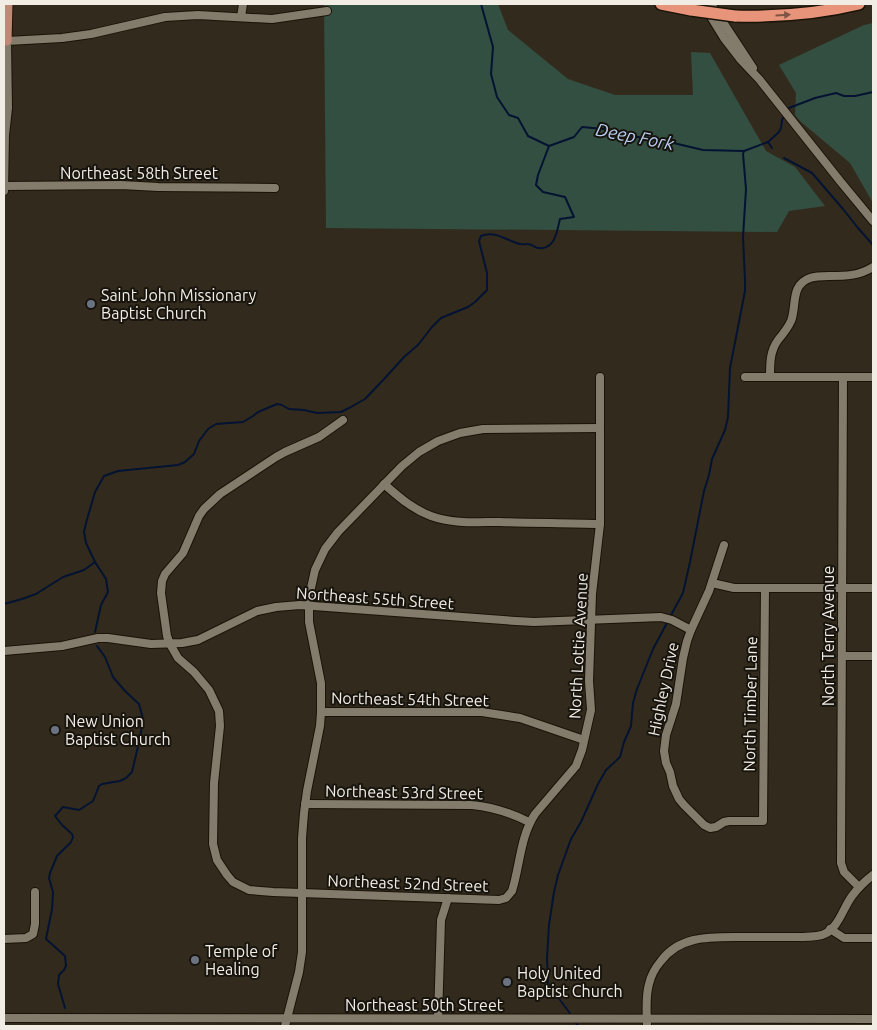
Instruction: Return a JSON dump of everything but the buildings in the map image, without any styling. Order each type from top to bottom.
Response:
[{"type":"highway","points":[[661,4],[735,16],[793,15],[859,4]]},
{"type":"main road","points":[[7,42],[8,4]]},
{"type":"street","points":[[241,18],[243,4]]},
{"type":"street","points":[[703,4],[724,38],[741,60],[760,79],[873,221]]},
{"type":"street","points":[[711,4],[760,79]]},
{"type":"street","points":[[4,191],[5,135],[8,108],[7,42],[91,34],[165,18],[198,15],[272,19],[328,11]]},
{"type":"street","name":"Northeast 58th Street","points":[[4,186],[121,185],[275,188]]},
{"type":"street","points":[[770,376],[771,353],[791,322],[794,314],[795,295],[800,285],[811,277],[853,275],[873,267]]},
{"type":"street","points":[[745,376],[873,378]]},
{"type":"street","name":"North Lottie Avenue","points":[[510,894],[514,887],[529,822],[576,766],[582,750],[591,710],[589,681],[591,620],[593,580],[600,524],[600,377]]},
{"type":"street","name":"North Terry Avenue","points":[[842,377],[841,864],[844,872],[859,887]]},
{"type":"street","points":[[170,644],[167,636],[162,599],[162,580],[183,553],[204,509],[220,494],[276,457],[320,437],[343,420]]},
{"type":"street","points":[[286,1022],[299,972],[302,952],[302,838],[305,804],[318,736],[322,696],[309,622],[308,605],[315,570],[325,549],[338,532],[410,458],[449,436],[470,430],[483,429],[600,428]]},
{"type":"street","points":[[384,484],[400,499],[414,508],[430,516],[443,519],[470,522],[600,524]]},
{"type":"street","name":"Highley Drive","points":[[712,828],[704,825],[680,799],[673,786],[664,756],[666,735],[676,704],[685,650],[691,630],[712,583],[724,545]]},
{"type":"street","points":[[712,583],[734,588],[765,589],[873,588]]},
{"type":"street","name":"North Timber Lane","points":[[712,828],[724,822],[762,820],[765,589]]},
{"type":"street","name":"Northeast 55th Street","points":[[4,650],[62,646],[98,638],[141,644],[187,643],[198,640],[266,609],[308,605],[534,622],[667,618],[691,630]]},
{"type":"street","name":"Northeast 52nd Street","points":[[170,644],[178,658],[210,690],[219,711],[220,726],[214,783],[213,844],[221,868],[233,882],[248,890],[273,892],[499,900],[510,894]]},
{"type":"street","points":[[842,656],[873,656]]},
{"type":"street","name":"Northeast 54th Street","points":[[321,712],[482,712],[520,718],[584,740]]},
{"type":"street","name":"Northeast 53rd Street","points":[[305,804],[467,804],[494,808],[519,816],[529,822]]},
{"type":"street","points":[[647,1022],[647,992],[651,977],[654,969],[666,954],[674,948],[692,940],[708,937],[801,937],[825,934],[838,921],[850,898],[873,875]]},
{"type":"street","points":[[4,939],[26,938],[33,934],[35,924],[35,892]]},
{"type":"street","points":[[438,1018],[441,920],[448,898]]},
{"type":"street","points":[[830,929],[844,938],[873,938]]},
{"type":"street","name":"Northeast 50th Street","points":[[4,1018],[286,1022],[438,1018],[647,1022],[873,1019]]},
{"type":"green space","points":[[324,4],[498,4],[508,30],[568,79],[615,95],[693,95],[691,52],[710,53],[766,151],[795,167],[825,206],[789,211],[777,232],[326,228]]},
{"type":"green space","points":[[873,23],[873,203],[850,163],[795,115],[796,93],[779,65],[864,25]]},
{"type":"waterway","name":"Deep Fork","points":[[481,4],[493,47],[491,74],[497,97],[509,115],[518,118],[528,136],[549,146]]},
{"type":"waterway","name":"Deep Fork","points":[[788,110],[815,98],[836,93],[844,96],[855,96],[873,92]]},
{"type":"waterway","name":"Deep Fork","points":[[549,146],[574,137],[582,127],[604,129],[622,135],[661,140],[703,150],[744,151],[768,142],[779,132],[784,116]]},
{"type":"waterway","name":"Deep Fork","points":[[768,142],[772,148]]},
{"type":"waterway","points":[[95,632],[101,605],[108,592],[106,579],[86,543],[84,532],[95,492],[104,476],[118,471],[178,465],[194,454],[199,441],[208,429],[216,424],[243,422],[258,412],[277,404],[289,409],[317,413],[341,412],[365,399],[404,357],[418,345],[441,318],[468,307],[487,290],[487,273],[479,241],[481,236],[491,234],[520,244],[544,248],[552,243],[560,219],[574,217],[565,197],[543,192],[536,185],[549,146]]},
{"type":"waterway","points":[[670,617],[683,593],[712,459],[725,430],[728,417],[730,368],[745,291],[743,237],[746,189],[744,151]]},
{"type":"waterway","points":[[784,158],[812,173],[873,245]]},
{"type":"waterway","points":[[4,604],[36,594],[63,577],[84,570],[95,562]]},
{"type":"waterway","points":[[572,1016],[548,984],[549,925],[558,875],[571,839],[598,784],[606,770],[620,757],[631,726],[633,703],[637,689],[653,649],[668,621]]},
{"type":"waterway","points":[[65,1008],[58,984],[59,975],[66,966],[65,956],[46,939],[52,909],[53,892],[49,878],[50,873],[57,856],[71,842],[73,837],[55,816],[63,807],[79,810],[93,801],[99,786],[120,781],[132,772],[143,719],[139,704],[113,677],[105,657],[97,646]]},
{"type":"waterway","points":[[574,1020],[578,1026]]},
{"type":"place","name":"Saint John Missionary Baptist Church","points":[[91,304]]},
{"type":"place","name":"New Union Baptist Church","points":[[55,730]]},
{"type":"place","name":"Temple of Healing","points":[[195,960]]},
{"type":"place","name":"Holy United Baptist Church","points":[[507,982]]}]
